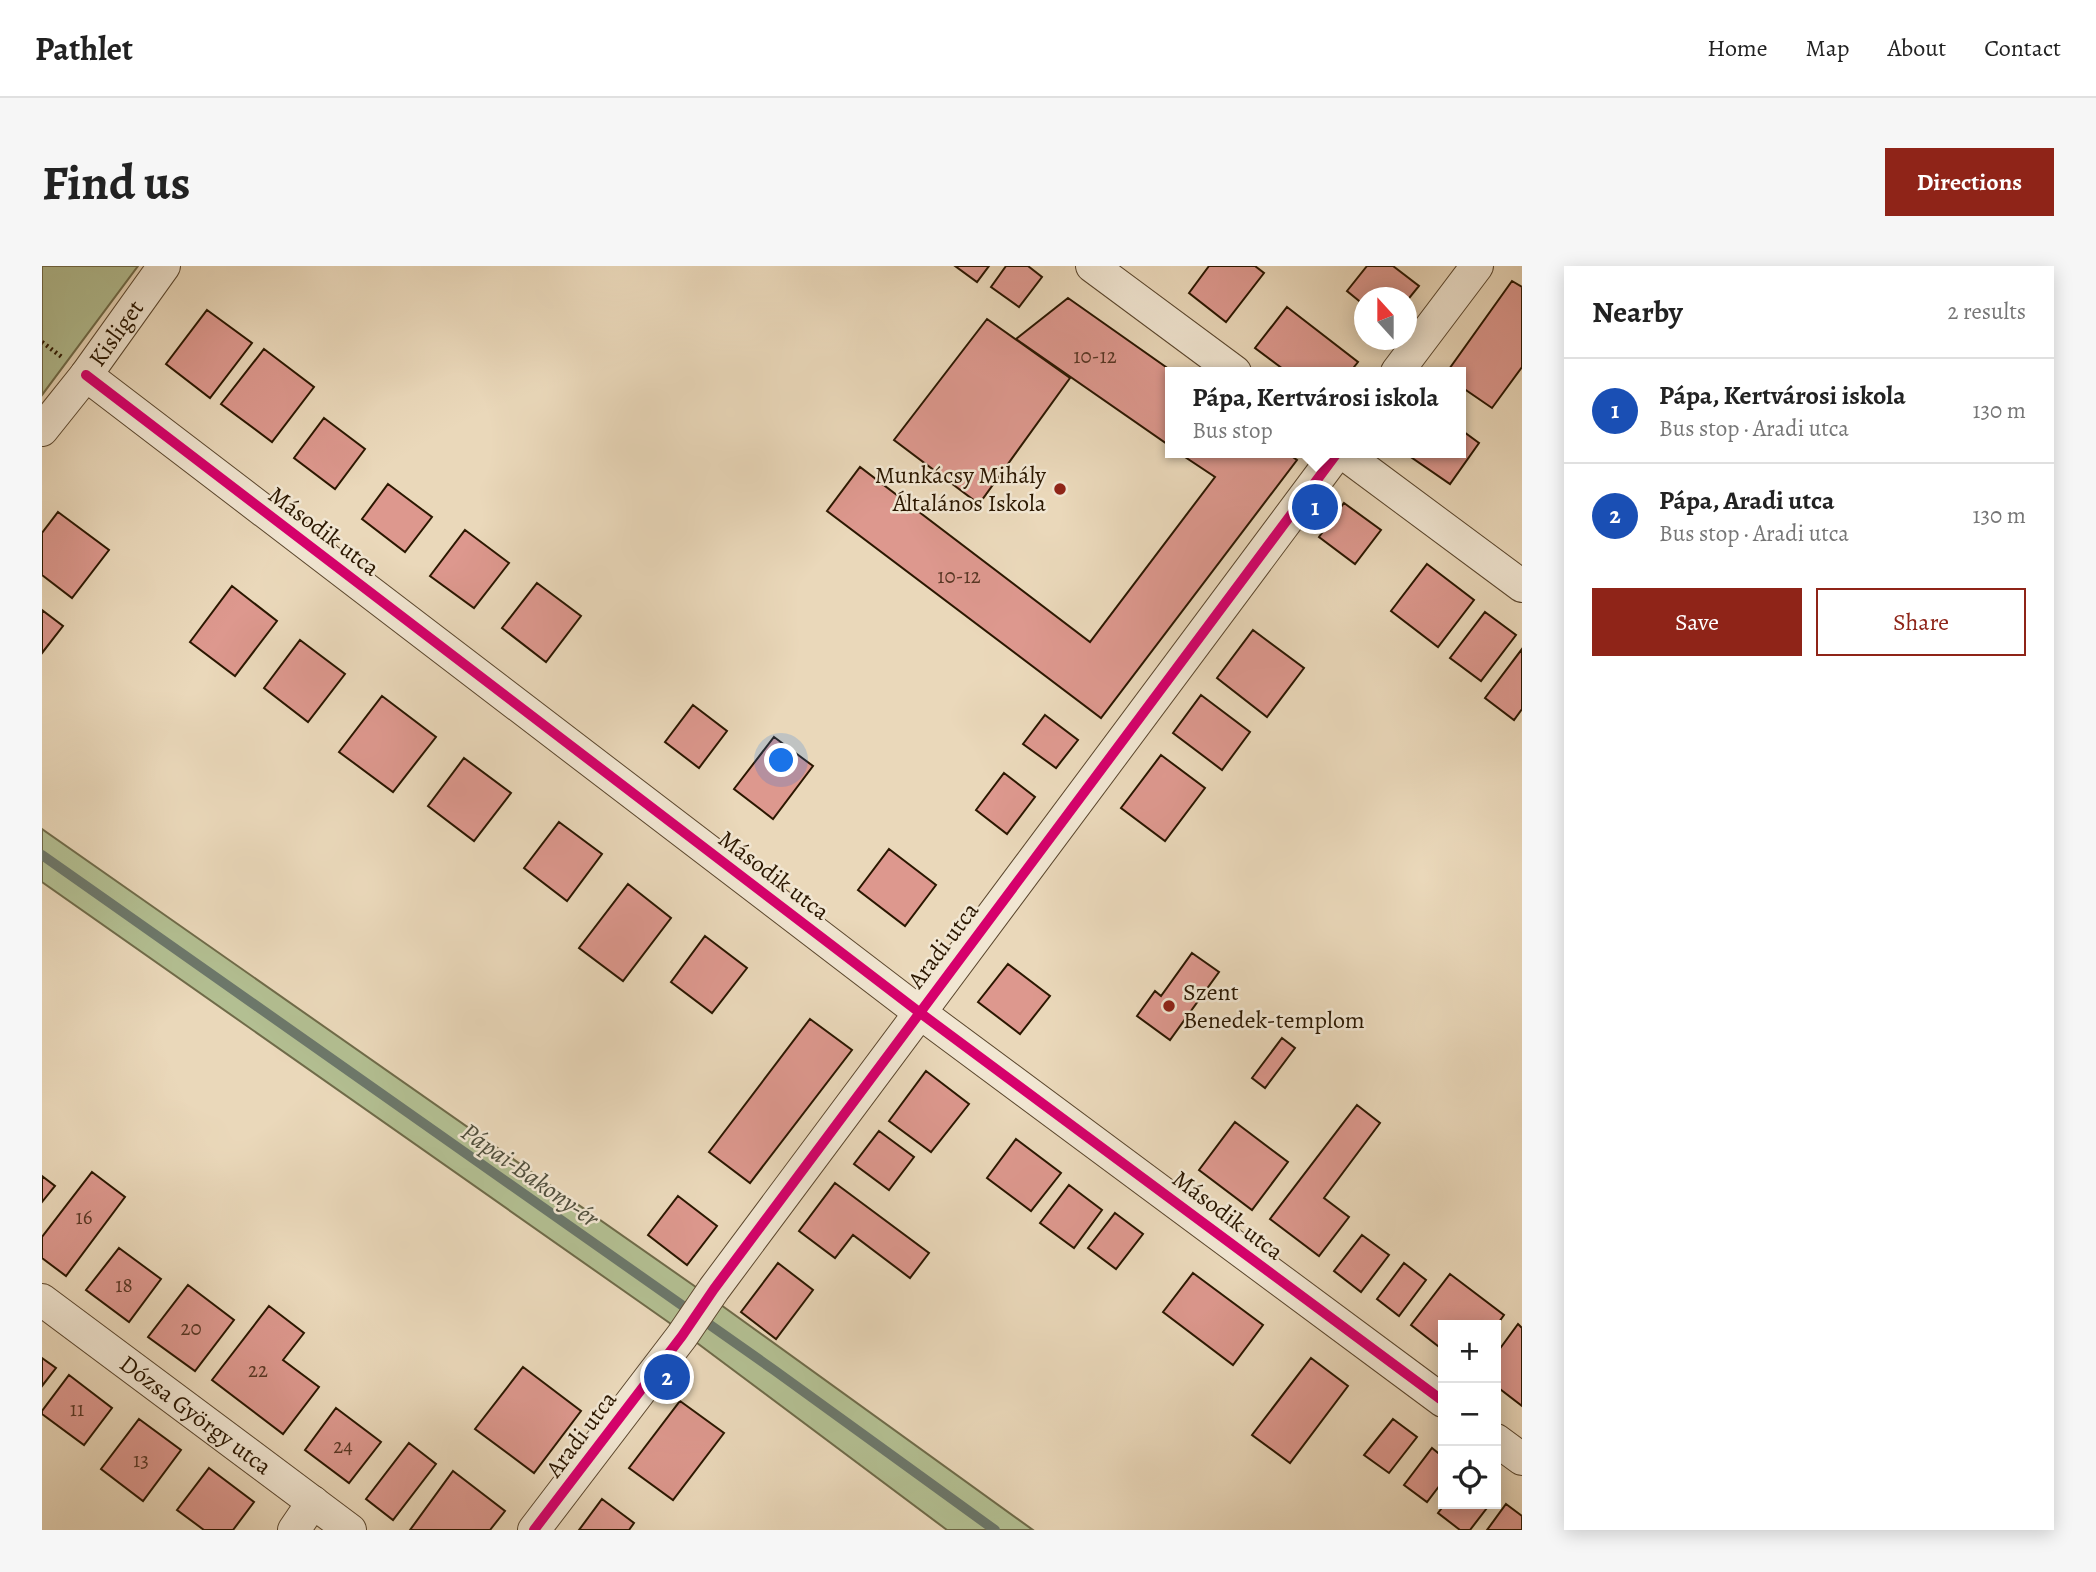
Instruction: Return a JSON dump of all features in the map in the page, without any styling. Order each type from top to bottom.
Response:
[{"type":"street","name":"Kisliget","points":[[42,430],[86,375],[164,266]]},
{"type":"street","points":[[1091,266],[1228,367]]},
{"type":"street","points":[[1401,367],[1477,266]]},
{"type":"street","name":"Második utca","points":[[86,375],[919,1012],[1438,1397]]},
{"type":"street","name":"Aradi utca","points":[[534,1530],[682,1336],[919,1012],[1333,458]]},
{"type":"street","points":[[1350,458],[1522,586]]},
{"type":"street","name":"Dózsa György utca","points":[[42,1300],[350,1530]]},
{"type":"street","points":[[1501,1444],[1522,1459]]},
{"type":"street","points":[[294,1530],[313,1502]]},
{"type":"green space","points":[[42,266],[138,266],[42,395]]},
{"type":"green space","points":[[42,829],[703,1292],[1033,1530],[947,1530],[681,1331],[42,882]]},
{"type":"building","points":[[955,266],[989,266],[977,282]]},
{"type":"building","points":[[1006,266],[1028,266],[1042,277],[1019,307],[991,287]]},
{"type":"building","points":[[1209,266],[1255,266],[1264,273],[1226,322],[1189,293]]},
{"type":"building","points":[[1367,266],[1393,266],[1419,286],[1417,288],[1354,287],[1354,297],[1347,291]]},
{"type":"building","points":[[1512,281],[1522,287],[1522,367],[1492,408],[1466,390],[1466,367],[1451,367]]},
{"type":"building","points":[[1068,298],[1166,367],[1165,443],[1016,339]]},
{"type":"building","points":[[1287,307],[1358,362],[1354,367],[1280,367],[1255,348]]},
{"type":"building","points":[[207,310],[252,343],[210,398],[166,364]]},
{"type":"building","points":[[987,319],[1070,378],[979,504],[894,440]]},
{"type":"building","points":[[264,349],[314,387],[272,442],[221,404]]},
{"type":"building","points":[[324,418],[365,449],[335,489],[294,458]]},
{"type":"building","points":[[1466,433],[1479,443],[1450,484],[1412,458],[1466,458]]},
{"type":"building","points":[[1186,458],[1297,460],[1101,718],[827,511],[860,467],[1090,642],[1215,477]]},
{"type":"building","points":[[388,484],[432,517],[405,552],[362,519]]},
{"type":"building","points":[[1344,503],[1381,530],[1355,564],[1319,537]]},
{"type":"building","points":[[58,512],[109,550],[72,598],[42,575],[42,533]]},
{"type":"building","points":[[465,530],[509,563],[474,608],[430,576]]},
{"type":"building","points":[[1427,564],[1474,600],[1438,647],[1391,611]]},
{"type":"building","points":[[537,583],[581,616],[546,662],[502,628]]},
{"type":"building","points":[[232,586],[277,621],[235,676],[190,642]]},
{"type":"building","points":[[42,610],[63,626],[42,653]]},
{"type":"building","points":[[1485,612],[1516,635],[1481,681],[1450,658]]},
{"type":"building","points":[[1253,630],[1304,668],[1267,717],[1217,678]]},
{"type":"building","points":[[300,640],[345,674],[308,722],[264,688]]},
{"type":"building","points":[[1522,649],[1522,709],[1514,720],[1485,698]]},
{"type":"building","points":[[1201,695],[1250,732],[1222,770],[1173,733]]},
{"type":"building","points":[[382,696],[436,737],[393,792],[339,752]]},
{"type":"building","points":[[693,705],[727,731],[699,768],[665,742]]},
{"type":"building","points":[[1045,715],[1078,740],[1056,768],[1023,744]]},
{"type":"building","points":[[774,737],[813,766],[773,819],[734,789]]},
{"type":"building","points":[[1161,755],[1205,788],[1165,841],[1121,808]]},
{"type":"building","points":[[464,758],[511,793],[474,841],[428,806]]},
{"type":"building","points":[[1004,773],[1035,797],[1007,834],[976,810]]},
{"type":"building","points":[[559,822],[602,854],[567,901],[524,868]]},
{"type":"building","points":[[889,849],[936,885],[905,926],[858,890]]},
{"type":"building","points":[[628,884],[671,918],[623,981],[579,948]]},
{"type":"building","points":[[705,936],[747,968],[712,1013],[671,982]]},
{"type":"building","name":"Szent Benedek-templom","points":[[1192,953],[1219,972],[1170,1040],[1137,1016],[1155,991],[1161,996]]},
{"type":"building","points":[[1008,964],[1050,996],[1020,1034],[978,1002]]},
{"type":"building","points":[[810,1019],[852,1050],[750,1183],[709,1152]]},
{"type":"building","points":[[1282,1038],[1295,1048],[1265,1088],[1252,1078]]},
{"type":"building","points":[[926,1071],[969,1104],[931,1152],[889,1121]]},
{"type":"building","points":[[1357,1105],[1380,1123],[1324,1198],[1349,1217],[1319,1256],[1270,1219]]},
{"type":"building","points":[[1235,1122],[1288,1162],[1252,1210],[1199,1170]]},
{"type":"building","points":[[879,1131],[914,1157],[889,1190],[854,1164]]},
{"type":"building","points":[[1016,1139],[1061,1173],[1031,1211],[987,1178]]},
{"type":"building","points":[[92,1172],[125,1197],[66,1276],[42,1258],[42,1237]]},
{"type":"building","points":[[42,1176],[55,1186],[42,1202]]},
{"type":"building","points":[[835,1183],[929,1253],[910,1278],[853,1235],[835,1258],[799,1231]]},
{"type":"building","points":[[1069,1185],[1102,1210],[1074,1248],[1040,1223]]},
{"type":"building","points":[[678,1196],[717,1226],[687,1265],[648,1235]]},
{"type":"building","points":[[1115,1213],[1143,1234],[1116,1269],[1088,1248]]},
{"type":"building","points":[[1362,1235],[1389,1255],[1361,1292],[1334,1271]]},
{"type":"building","points":[[119,1248],[161,1279],[129,1322],[86,1290]]},
{"type":"building","points":[[778,1263],[813,1290],[776,1339],[741,1312]]},
{"type":"building","points":[[1404,1263],[1426,1280],[1399,1316],[1377,1299]]},
{"type":"building","points":[[1193,1273],[1263,1325],[1233,1365],[1163,1312]]},
{"type":"building","points":[[1450,1274],[1504,1315],[1500,1320],[1438,1320],[1438,1346],[1411,1325]]},
{"type":"building","points":[[188,1285],[234,1320],[195,1371],[148,1337]]},
{"type":"building","points":[[269,1306],[304,1333],[283,1360],[319,1387],[283,1434],[212,1380]]},
{"type":"building","points":[[1518,1324],[1522,1328],[1522,1406],[1501,1390],[1501,1347]]},
{"type":"building","points":[[42,1358],[56,1368],[42,1386]]},
{"type":"building","points":[[1311,1358],[1348,1386],[1290,1463],[1252,1435]]},
{"type":"building","points":[[523,1367],[581,1411],[534,1473],[475,1429]]},
{"type":"building","points":[[69,1375],[112,1408],[84,1445],[42,1414]]},
{"type":"building","points":[[680,1401],[724,1433],[673,1500],[629,1468]]},
{"type":"building","points":[[336,1408],[381,1442],[349,1483],[305,1450]]},
{"type":"building","points":[[139,1419],[181,1450],[143,1501],[101,1469]]},
{"type":"building","points":[[1393,1419],[1417,1437],[1389,1473],[1364,1455]]},
{"type":"building","points":[[409,1443],[436,1464],[393,1520],[366,1499]]},
{"type":"building","points":[[1432,1448],[1438,1453],[1438,1488],[1427,1502],[1404,1485]]},
{"type":"building","points":[[209,1468],[254,1502],[233,1530],[204,1530],[177,1510]]},
{"type":"building","points":[[453,1471],[505,1511],[490,1530],[410,1530]]},
{"type":"building","points":[[602,1499],[634,1523],[629,1530],[579,1530]]},
{"type":"building","points":[[1506,1504],[1522,1516],[1522,1530],[1487,1530]]},
{"type":"building","points":[[1441,1509],[1486,1509],[1470,1530],[1460,1530],[1438,1513]]},
{"type":"waterway","name":"Pápai-Bakony-ér","points":[[42,855],[774,1370],[995,1530]]},
{"type":"cycle path","points":[[86,375],[919,1012],[1438,1397]]},
{"type":"cycle path","points":[[534,1530],[682,1336],[714,1289],[1333,458]]},
{"type":"place","name":"Munkácsy Mihály Általános Iskola","points":[[1060,489]]},
{"type":"place","name":"Pápa, Kertvárosi iskola","points":[[1315,507]]},
{"type":"place","name":"Szent Benedek-templom","points":[[1169,1006]]},
{"type":"place","name":"Pápa, Aradi utca","points":[[667,1377]]}]
